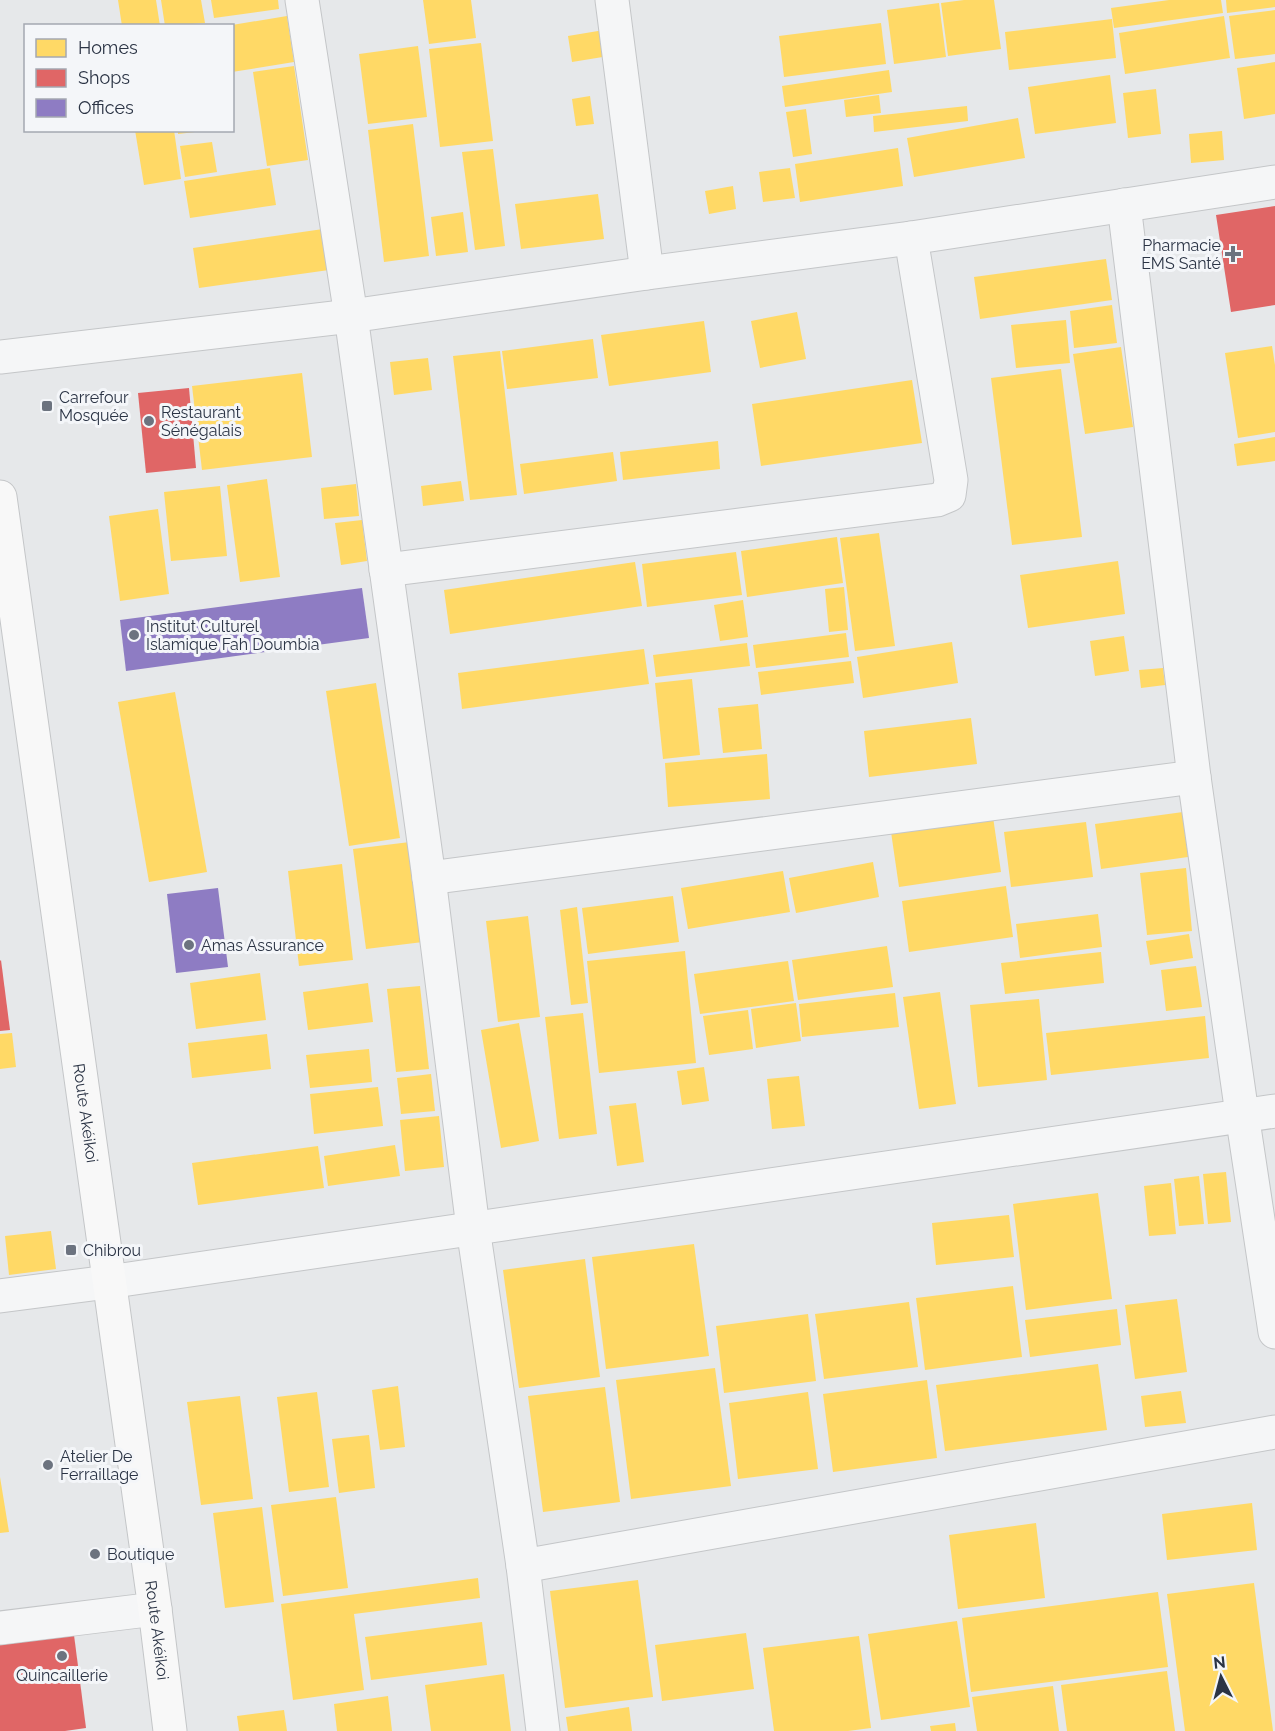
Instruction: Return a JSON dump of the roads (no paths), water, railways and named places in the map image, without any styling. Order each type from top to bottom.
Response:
[{"type":"street","points":[[302,0],[351,316],[429,878],[473,1228],[523,1566],[543,1731]]},
{"type":"street","points":[[612,0],[647,273]]},
{"type":"street","points":[[0,357],[351,316],[911,238],[1275,182]]},
{"type":"street","points":[[1124,205],[1194,777],[1275,1332]]},
{"type":"street","points":[[386,570],[937,500],[949,495],[951,480],[911,238]]},
{"type":"street","name":"Route Akéikoi","points":[[0,498],[155,1609],[170,1731]]},
{"type":"street","points":[[429,878],[1194,777]]},
{"type":"street","points":[[0,1296],[1275,1111]]},
{"type":"street","points":[[523,1566],[1275,1432]]},
{"type":"street","points":[[0,1628],[155,1609]]},
{"type":"place","name":"Pharmacie EMS Santé","points":[[1233,254]]},
{"type":"place","name":"Carrefour Mosquée","points":[[47,406]]},
{"type":"place","name":"Restaurant Sénégalais","points":[[149,421]]},
{"type":"place","name":"Institut Culturel Islamique Fah Doumbia","points":[[134,635]]},
{"type":"place","name":"Amas Assurance","points":[[189,945]]},
{"type":"place","name":"Chibrou","points":[[71,1250]]},
{"type":"place","name":"Atelier De Ferraillage","points":[[48,1465]]},
{"type":"place","name":"Boutique","points":[[95,1554]]},
{"type":"place","name":"Quincaillerie","points":[[62,1656]]}]
